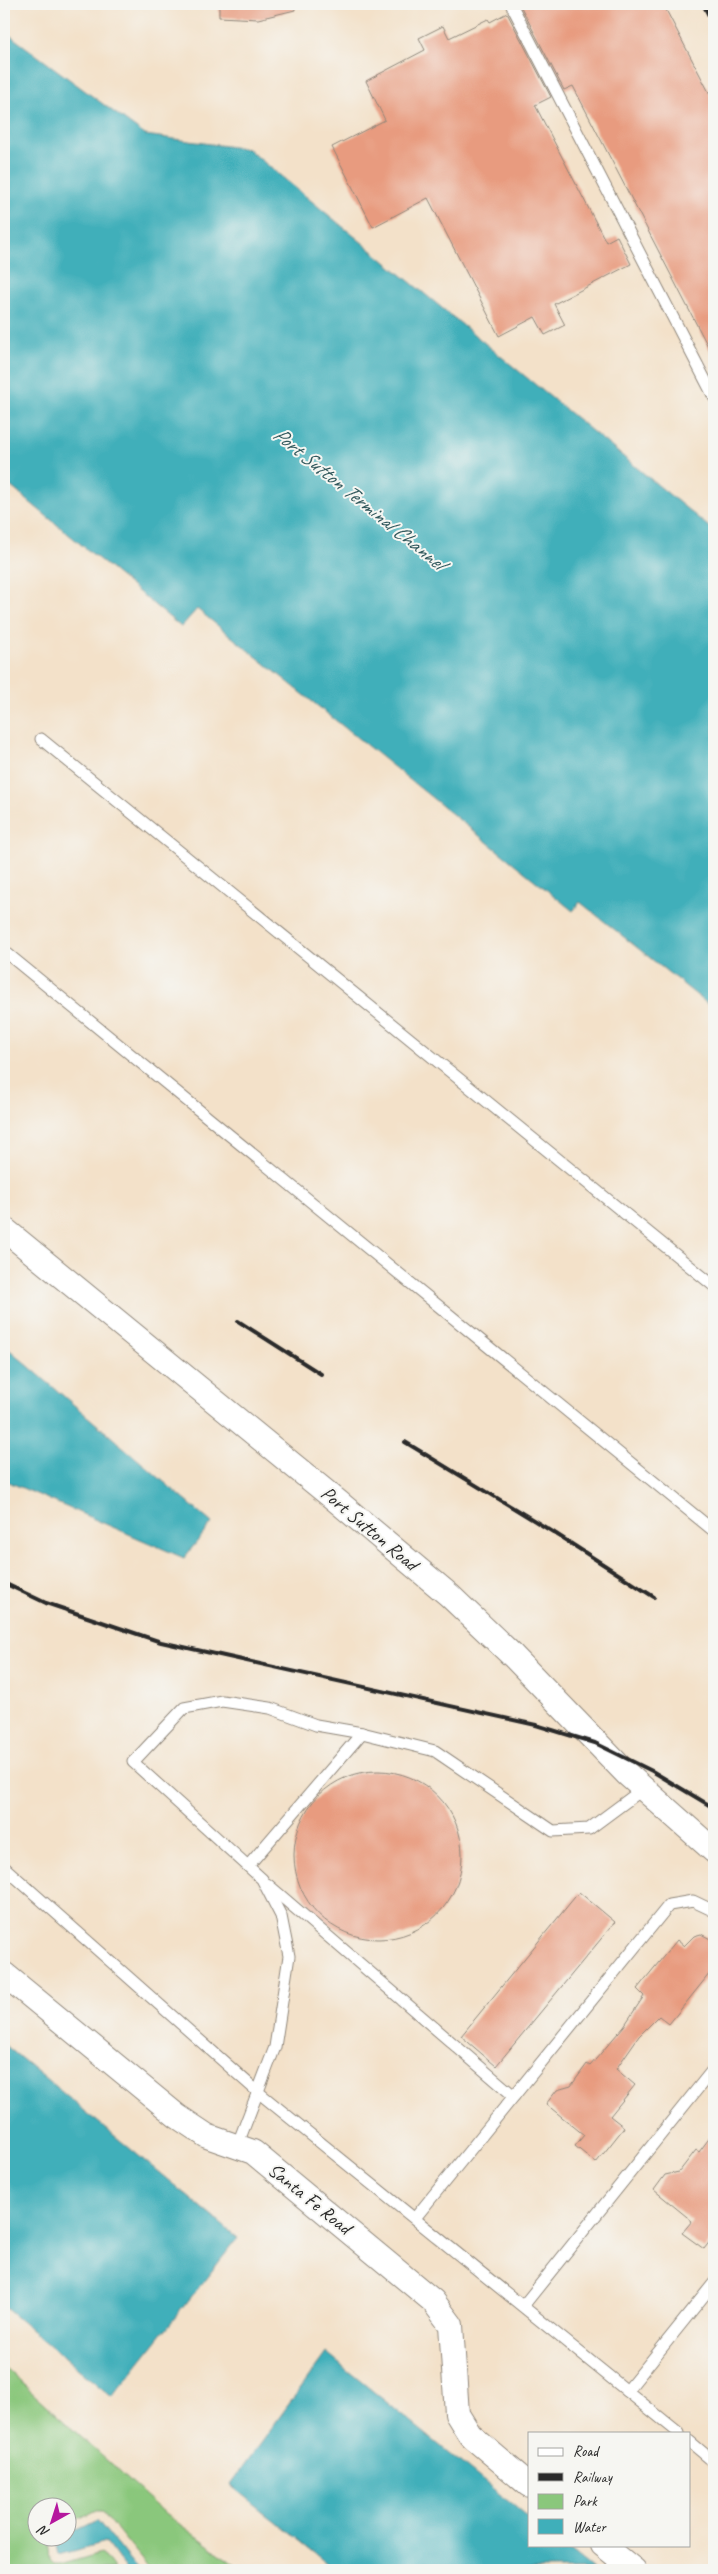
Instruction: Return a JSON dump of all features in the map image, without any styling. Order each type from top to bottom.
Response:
[{"type":"street","name":"Port Sutton Road","points":[[4,1229],[338,1501],[449,1595],[513,1656],[595,1743],[643,1789],[714,1851]]},
{"type":"street","name":"Santa Fe Road","points":[[4,1974],[178,2116],[207,2136],[253,2152],[433,2301],[451,2325],[457,2414],[470,2435],[528,2484]]},
{"type":"street","points":[[604,2546],[634,2570]]},
{"type":"lane","points":[[511,4],[714,397]]},
{"type":"lane","points":[[40,739],[714,1286]]},
{"type":"lane","points":[[4,951],[714,1530]]},
{"type":"lane","points":[[514,2096],[262,1880],[133,1762],[184,1708],[222,1701],[270,1708],[316,1725],[362,1733],[435,1751],[553,1831],[590,1829],[643,1789]]},
{"type":"lane","points":[[248,1866],[362,1733]]},
{"type":"lane","points":[[4,1867],[258,2092],[678,2432]]},
{"type":"lane","points":[[237,2146],[275,2047],[289,1956],[281,1916],[262,1880]]},
{"type":"lane","points":[[414,2218],[668,1905],[693,1901],[714,1911]]},
{"type":"lane","points":[[523,2306],[711,2072]]},
{"type":"lane","points":[[627,2391],[714,2283]]},
{"type":"lane","points":[[690,2442],[714,2462]]},
{"type":"green space","points":[[4,2367],[166,2514],[242,2570],[150,2570],[102,2511],[94,2511],[78,2519],[78,2496],[28,2496],[28,2546],[49,2546],[50,2561],[54,2565],[101,2553],[114,2570],[4,2570]]},
{"type":"water","name":"Port Sutton Terminal Channel","points":[[4,31],[145,135],[248,149],[714,531],[714,1009],[580,902],[573,911],[197,609],[181,627],[4,481]]},
{"type":"water","points":[[4,1345],[212,1523],[184,1558],[4,1480]]},
{"type":"water","points":[[4,2044],[238,2238],[112,2397],[4,2307]]},
{"type":"water","points":[[326,2353],[528,2517],[528,2546],[563,2546],[593,2570],[336,2570],[230,2485]]},
{"type":"water","points":[[97,2520],[138,2570],[126,2570],[106,2542],[59,2555],[57,2546],[78,2546],[78,2529]]},
{"type":"building","points":[[219,4],[294,4],[295,10],[258,19],[219,17]]},
{"type":"building","points":[[527,4],[663,4],[714,102],[714,358],[573,86],[564,90],[521,7]]},
{"type":"building","points":[[507,13],[551,97],[535,105],[606,242],[617,236],[631,264],[554,304],[565,325],[545,335],[535,317],[499,336],[428,198],[373,227],[332,147],[385,120],[366,81],[425,50],[419,38],[443,26],[449,38],[488,19],[490,22]]},
{"type":"building","points":[[370,1771],[386,1771],[418,1781],[443,1802],[456,1823],[462,1855],[456,1887],[448,1902],[431,1920],[410,1933],[386,1939],[370,1939],[346,1933],[331,1925],[308,1902],[300,1887],[294,1863],[294,1847],[300,1823],[308,1808],[331,1785],[346,1777]]},
{"type":"building","points":[[579,1892],[615,1922],[496,2066],[461,2036]]},
{"type":"building","points":[[701,1934],[714,1941],[714,1968],[669,2024],[659,2016],[639,2036],[616,2069],[635,2085],[610,2116],[624,2127],[623,2129],[596,2163],[575,2146],[584,2135],[546,2104],[557,2090],[571,2086],[587,2064],[590,2066],[624,2026],[644,1996],[637,1989],[677,1940],[684,1946],[694,1936]]},
{"type":"building","points":[[714,2132],[714,2236],[704,2249],[682,2233],[692,2221],[654,2190],[665,2175],[679,2172],[696,2150],[699,2152]]},
{"type":"railway","points":[[703,4],[714,25]]},
{"type":"railway","points":[[238,1321],[321,1374]]},
{"type":"railway","points":[[405,1442],[553,1532],[654,1597]]},
{"type":"railway","points":[[4,1583],[46,1603],[161,1642],[536,1725],[595,1743],[652,1771],[714,1808]]}]
